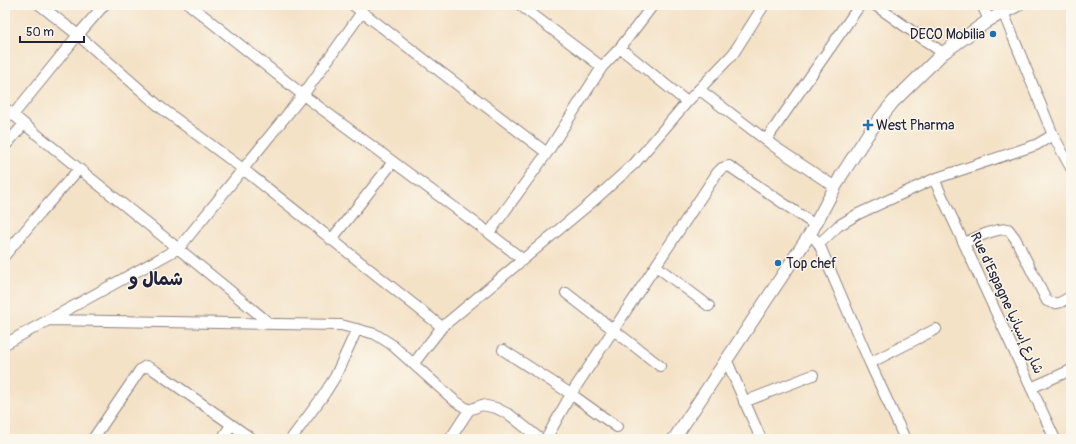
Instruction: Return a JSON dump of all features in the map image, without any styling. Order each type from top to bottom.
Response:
[{"type":"street","points":[[40,5],[78,35],[160,107],[243,170],[442,327]]},
{"type":"street","points":[[104,5],[9,111],[79,169],[179,248],[269,324]]},
{"type":"street","points":[[190,5],[303,95],[522,259]]},
{"type":"street","points":[[353,5],[547,153]]},
{"type":"street","points":[[520,5],[602,67]]},
{"type":"street","points":[[489,234],[547,153],[602,67],[620,48],[653,5]]},
{"type":"street","points":[[414,364],[442,327],[592,202],[635,163],[687,102],[700,90],[732,54],[764,5]]},
{"type":"street","points":[[766,140],[860,5]]},
{"type":"street","points":[[874,5],[943,53]]},
{"type":"street","points":[[982,5],[989,20]]},
{"type":"street","points":[[674,439],[813,229],[835,188],[870,131],[893,102],[943,53],[989,20],[1018,5]]},
{"type":"street","points":[[5,344],[179,248],[303,95],[362,12]]},
{"type":"street","points":[[1003,12],[1053,135],[1071,168]]},
{"type":"street","points":[[620,48],[687,102]]},
{"type":"street","points":[[700,90],[766,140],[835,188]]},
{"type":"street","points":[[5,146],[24,124]]},
{"type":"street","points":[[819,244],[838,226],[858,214],[934,179],[1036,145],[1053,135]]},
{"type":"street","points":[[331,240],[392,162]]},
{"type":"street","points":[[546,439],[571,394],[717,173],[722,168],[729,166],[813,229],[870,363],[905,439]]},
{"type":"street","points":[[5,255],[79,169]]},
{"type":"street","name":"Rue d'Espagne شارع إسبانيا","points":[[934,179],[1054,439]]},
{"type":"street","points":[[964,243],[990,233],[1008,229],[1015,238],[1047,301],[1053,304],[1059,304],[1071,296]]},
{"type":"street","points":[[656,266],[709,306]]},
{"type":"street","points":[[566,293],[660,366]]},
{"type":"street","points":[[48,320],[341,325],[375,334],[391,344],[455,401],[469,410]]},
{"type":"street","points":[[291,439],[323,396],[335,376],[357,329]]},
{"type":"street","points":[[870,363],[936,329]]},
{"type":"street","points":[[503,350],[571,394],[618,427]]},
{"type":"street","points":[[726,359],[761,439]]},
{"type":"street","points":[[94,439],[140,370],[146,366],[154,370],[252,439]]},
{"type":"street","points":[[1031,388],[1071,370]]},
{"type":"street","points":[[744,402],[813,375]]},
{"type":"street","points":[[450,439],[469,410],[482,405],[496,408],[510,415],[540,439]]},
{"type":"street","points":[[222,439],[231,425]]},
{"type":"place","name":"DECO Mobilia","points":[[993,34]]},
{"type":"place","name":"West Pharma","points":[[868,125]]},
{"type":"place","name":"Top chef","points":[[778,263]]},
{"type":"district","name":"شمال و","points":[[156,279]]}]
